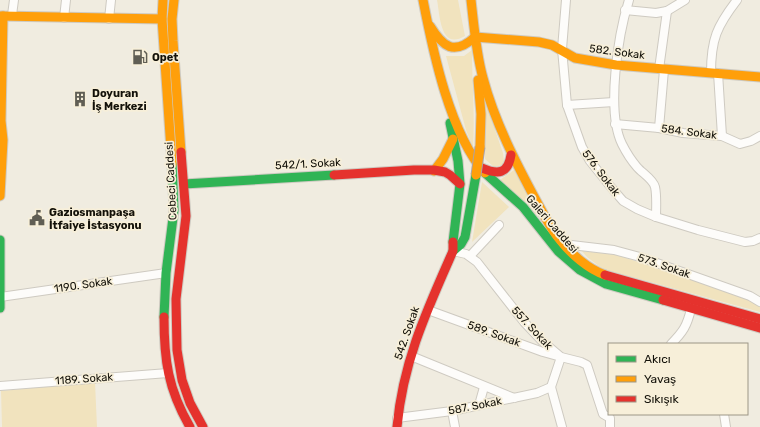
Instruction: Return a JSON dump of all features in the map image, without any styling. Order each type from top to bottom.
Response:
[{"type":"main road","name":"Cebeci Caddesi","points":[[163,0],[162,19],[174,222],[166,273],[164,321],[168,373],[172,388],[188,425]]},
{"type":"main road","name":"Cebeci Caddesi","points":[[174,0],[172,19],[186,216],[176,298],[177,350],[182,380],[195,415],[202,427]]},
{"type":"main road","name":"Galeri Caddesi","points":[[423,0],[431,44],[446,94],[460,132],[477,170],[522,205],[562,257],[582,272],[610,286],[760,328]]},
{"type":"main road","name":"Galeri Caddesi","points":[[471,0],[478,58],[490,102],[500,131],[511,155],[550,226],[563,244],[581,260],[603,274],[760,320]]},
{"type":"main road","points":[[0,196],[4,140],[0,122],[1,69],[5,16],[172,19]]},
{"type":"main road","points":[[427,20],[441,42],[452,49],[465,46],[475,37]]},
{"type":"main road","name":"582. Sokak","points":[[475,37],[539,42],[562,49],[568,54],[583,60],[616,65],[760,77]]},
{"type":"main road","points":[[453,251],[461,244],[465,237],[480,147],[481,124],[477,69],[478,58]]},
{"type":"main road","points":[[446,94],[448,114],[458,163],[460,184],[453,251]]},
{"type":"main road","points":[[434,171],[443,159],[454,139]]},
{"type":"main road","points":[[477,170],[503,171],[509,164],[511,155]]},
{"type":"main road","name":"542/1. Sokak","points":[[173,185],[414,170],[440,171],[449,174],[460,184]]},
{"type":"main road","points":[[0,240],[0,308]]},
{"type":"main road","name":"542. Sokak","points":[[397,423],[404,383],[411,356],[428,310],[453,251]]},
{"type":"main road","points":[[188,425],[195,415]]},
{"type":"street","points":[[5,16],[14,0]]},
{"type":"street","points":[[64,18],[66,0]]},
{"type":"street","points":[[109,19],[111,0]]},
{"type":"street","name":"576. Sokak","points":[[566,0],[562,49],[567,105],[582,147],[590,161],[610,186],[623,201],[637,210],[656,217],[745,242],[760,238]]},
{"type":"street","points":[[629,0],[625,10],[616,65],[614,102],[615,124],[627,155],[655,186],[656,217]]},
{"type":"street","points":[[625,10],[656,13],[667,11],[685,0]]},
{"type":"street","points":[[722,136],[714,73],[713,43],[724,17],[737,0]]},
{"type":"street","points":[[659,128],[661,69],[667,11]]},
{"type":"street","points":[[567,105],[614,102]]},
{"type":"street","name":"584. Sokak","points":[[615,124],[659,128],[683,133],[722,136],[740,144],[751,142],[760,136]]},
{"type":"street","points":[[453,251],[470,256],[500,225]]},
{"type":"street","name":"573. Sokak","points":[[563,244],[614,250],[640,257],[750,296],[760,302]]},
{"type":"street","name":"557. Sokak","points":[[470,256],[477,262],[524,322],[542,341],[561,357],[581,362],[586,365],[603,414],[610,418],[610,427]]},
{"type":"street","name":"1190. Sokak","points":[[0,297],[166,273]]},
{"type":"street","points":[[672,343],[683,332],[689,320],[691,309]]},
{"type":"street","name":"589. Sokak","points":[[428,310],[542,352],[561,357]]},
{"type":"street","points":[[411,356],[514,398]]},
{"type":"street","points":[[561,357],[551,387],[562,427]]},
{"type":"street","name":"1189. Sokak","points":[[0,386],[168,373]]},
{"type":"street","points":[[479,405],[484,387]]},
{"type":"street","name":"587. Sokak","points":[[397,423],[537,393],[551,387]]},
{"type":"street","points":[[603,414],[608,409]]},
{"type":"street","points":[[452,411],[455,427]]},
{"type":"street","points":[[724,415],[726,427]]},
{"type":"shaded area","points":[[437,0],[458,0],[465,36],[457,39],[450,39],[446,35],[441,22]]},
{"type":"shaded area","points":[[472,50],[474,123],[473,147],[466,130],[446,56],[464,56]]},
{"type":"shaded area","points":[[484,98],[503,153],[504,161],[502,165],[494,167],[485,159]]},
{"type":"shaded area","points":[[514,170],[541,219],[500,180]]},
{"type":"shaded area","points":[[482,182],[509,207],[472,242]]},
{"type":"shaded area","points":[[582,251],[617,255],[747,298],[760,307],[760,312],[603,269],[587,257]]},
{"type":"shaded area","points":[[95,382],[97,427],[2,427],[1,391]]},
{"type":"traffic: fast","points":[[450,123],[458,161],[460,184],[453,242]]},
{"type":"traffic: fast","points":[[164,317],[166,273],[174,210],[172,164]]},
{"type":"traffic: fast","points":[[485,173],[523,207],[558,251],[580,270],[606,284],[663,300]]},
{"type":"traffic: fast","points":[[184,184],[334,175]]},
{"type":"traffic: fast","points":[[453,251],[461,244],[465,237],[476,175]]},
{"type":"traffic: fast","points":[[0,240],[0,308]]},
{"type":"traffic: slow","points":[[163,0],[162,19],[172,164]]},
{"type":"traffic: slow","points":[[174,0],[172,19],[173,41],[181,152]]},
{"type":"traffic: slow","points":[[423,0],[438,67],[453,115],[462,137],[473,157],[485,173]]},
{"type":"traffic: slow","points":[[471,0],[477,49],[483,78],[500,127],[514,158],[556,236],[569,251],[580,260],[592,269],[605,275]]},
{"type":"traffic: slow","points":[[0,16],[162,19]]},
{"type":"traffic: slow","points":[[0,196],[3,140],[1,121],[3,16]]},
{"type":"traffic: slow","points":[[430,26],[444,44],[450,46],[461,46],[468,43],[475,37]]},
{"type":"traffic: slow","points":[[475,37],[539,42],[552,45],[575,58],[616,65],[760,77]]},
{"type":"traffic: slow","points":[[478,80],[481,114],[480,147]]},
{"type":"traffic: slow","points":[[434,171],[443,159],[453,139]]},
{"type":"traffic: slow","points":[[476,175],[480,147]]},
{"type":"traffic: jam","points":[[181,152],[186,216],[176,299],[177,350],[182,380],[190,403],[203,427]]},
{"type":"traffic: jam","points":[[482,168],[493,172],[501,171],[507,166],[511,155]]},
{"type":"traffic: jam","points":[[334,175],[434,170],[445,172],[460,184]]},
{"type":"traffic: jam","points":[[397,427],[400,403],[410,358],[425,315],[453,251],[453,242]]},
{"type":"traffic: jam","points":[[605,275],[760,319]]},
{"type":"traffic: jam","points":[[663,300],[760,328]]},
{"type":"traffic: jam","points":[[164,317],[166,361],[172,387],[190,427]]},
{"type":"place","name":"Opet","points":[[140,57]]},
{"type":"place","name":"Doyuran İş Merkezi","points":[[80,99]]},
{"type":"place","name":"Gaziosmanpaşa İtfaiye İstasyonu","points":[[37,218]]}]
